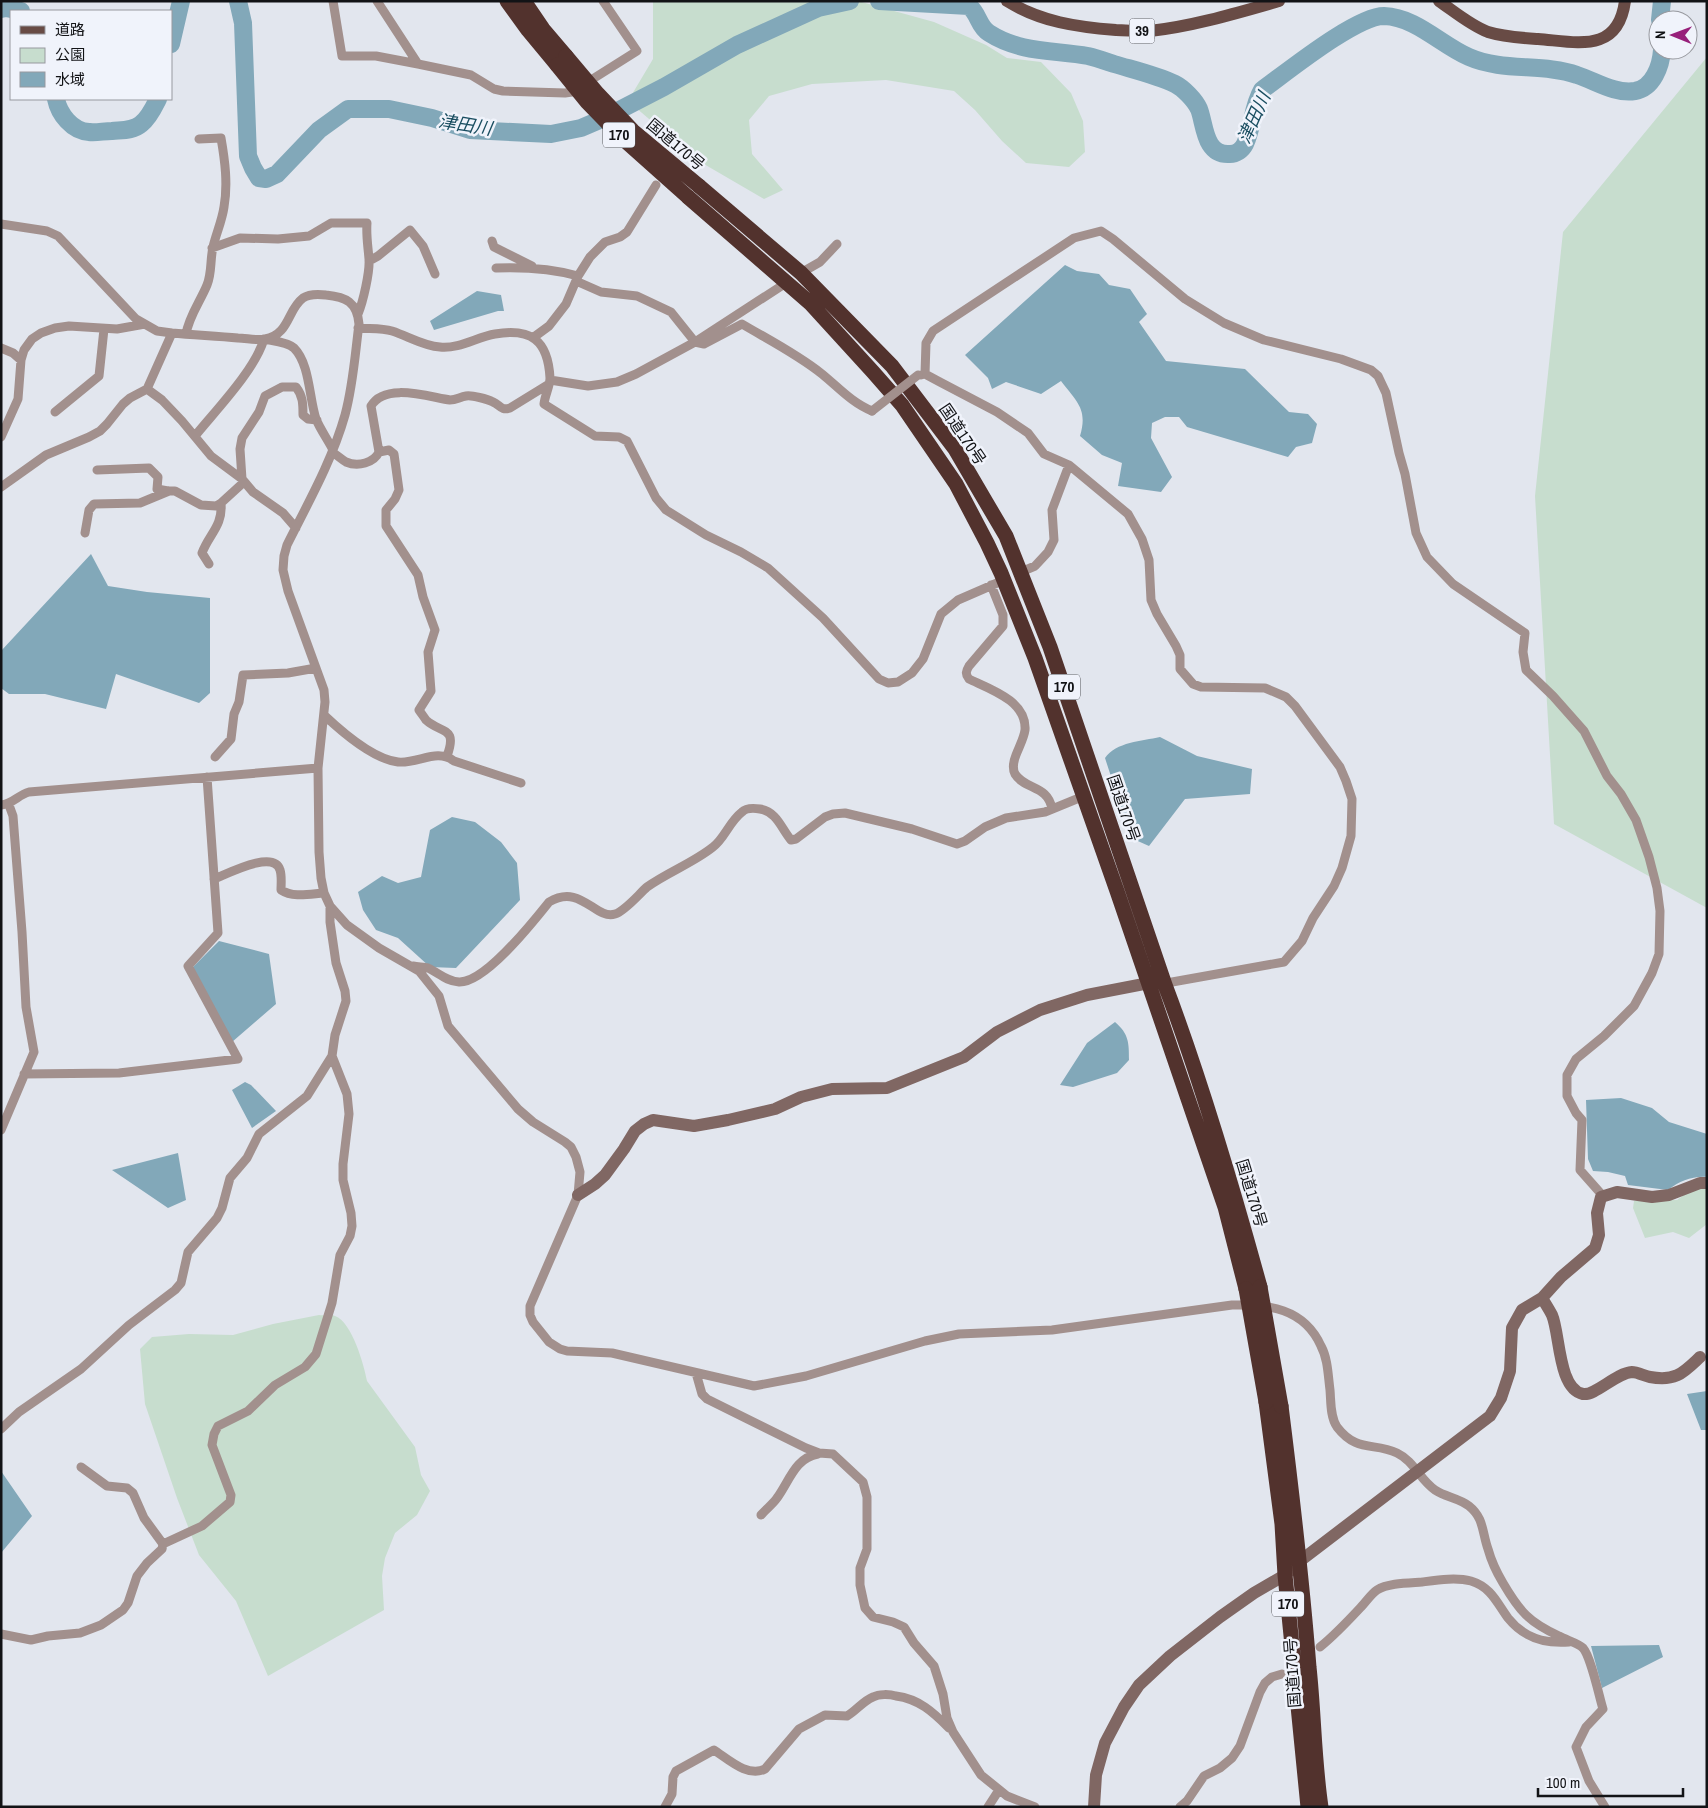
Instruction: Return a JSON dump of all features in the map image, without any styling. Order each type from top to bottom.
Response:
[{"type":"highway","name":"国道170号","points":[[507,1],[528,30],[598,94],[634,131],[801,273],[892,366],[955,450],[1006,536],[1050,646],[1192,1061],[1235,1198],[1253,1288],[1281,1406],[1300,1561],[1311,1681],[1316,1775],[1321,1807]]},
{"type":"highway","name":"国道170号","points":[[524,1],[587,102],[623,139],[688,198],[810,303],[902,405],[956,484],[988,543],[997,583],[1035,658],[1253,1288],[1282,1524],[1308,1807]]},
{"type":"main road","name":"39","points":[[1007,1],[1028,13],[1060,23],[1103,29],[1147,32],[1188,26],[1280,1]]},
{"type":"main road","points":[[1440,1],[1468,21],[1490,32],[1521,38],[1577,43],[1598,41],[1614,30],[1623,13],[1625,1]]},
{"type":"street","points":[[333,1],[342,56],[376,56],[471,75],[494,89],[503,91],[572,92],[638,51],[603,1]]},
{"type":"street","points":[[376,1],[418,64]]},
{"type":"street","points":[[186,334],[188,324],[208,284],[212,248],[220,228],[225,205],[226,172],[222,138],[199,139]]},
{"type":"street","points":[[534,337],[549,326],[566,304],[577,278],[590,256],[605,242],[627,232],[656,185]]},
{"type":"street","points":[[212,248],[240,238],[278,239],[309,236],[330,223],[367,223],[366,240],[369,260],[362,305],[358,314],[351,390],[345,416],[325,470],[287,545],[284,556],[283,570],[288,591],[324,690],[324,715],[318,768],[320,878],[330,906],[347,925],[379,948],[420,971],[439,996],[448,1026],[518,1109],[533,1122],[571,1147],[576,1157],[580,1172],[578,1195],[530,1306],[530,1315],[533,1322],[549,1342],[560,1349],[612,1353],[754,1386],[806,1376],[925,1341],[959,1334],[1052,1330],[1232,1305],[1254,1304],[1287,1311],[1303,1321],[1313,1331],[1322,1346],[1326,1361],[1332,1412],[1336,1426],[1360,1445],[1398,1454],[1418,1471],[1435,1490],[1454,1497],[1467,1504],[1476,1512],[1482,1522],[1491,1556],[1500,1577],[1514,1601],[1531,1621],[1583,1648],[1603,1709],[1586,1727],[1576,1747],[1589,1781],[1605,1807]]},
{"type":"street","points":[[1,224],[47,231],[58,236],[136,319],[157,331],[172,334],[264,339],[293,347],[305,367],[310,397],[317,420],[333,451],[348,462],[355,464],[371,462],[377,457],[379,452],[372,406],[374,401],[381,397],[404,391],[450,400],[458,400],[467,396],[494,402],[506,410],[550,382],[600,386],[617,382],[636,374],[695,342],[820,262],[837,244]]},
{"type":"street","points":[[369,260],[378,256],[410,230],[423,246],[435,274]]},
{"type":"street","points":[[496,268],[534,268],[562,272],[577,278],[601,292],[637,296],[671,312],[695,342],[704,344],[742,324],[795,355],[821,373],[859,406],[872,411],[922,375],[926,343],[933,331],[1074,238],[1101,231],[1185,299],[1224,323],[1264,340],[1341,359],[1371,370],[1378,376],[1386,393],[1405,474],[1416,533],[1427,558],[1454,584],[1525,633],[1523,652],[1526,670],[1553,696],[1584,731],[1607,776],[1622,794],[1636,820],[1649,857],[1657,888],[1660,911],[1659,954],[1652,973],[1634,1006],[1604,1036],[1576,1059],[1567,1075],[1567,1096],[1582,1120],[1580,1170],[1603,1196],[1600,1198],[1597,1213],[1599,1235],[1596,1248],[1561,1277],[1542,1298],[1522,1310],[1512,1328],[1510,1371],[1502,1398],[1490,1416],[1300,1561],[1286,1575],[1254,1593],[1220,1617],[1170,1656],[1139,1685],[1124,1707],[1105,1743],[1096,1775],[1094,1807]]},
{"type":"street","points":[[492,242],[494,247],[534,268]]},
{"type":"street","points":[[195,436],[260,352],[264,339],[281,330],[303,298],[310,295],[338,296],[348,300],[358,314]]},
{"type":"street","points":[[1,437],[18,399],[21,360],[24,350],[32,339],[41,332],[69,326],[104,329],[145,324]]},
{"type":"street","points":[[358,328],[390,330],[438,347],[449,347],[495,334],[525,334],[534,337],[543,349],[550,382],[544,404],[595,436],[619,436],[627,441],[656,498],[666,510],[706,535],[768,568],[823,618],[879,679],[888,683],[898,682],[912,673],[923,659],[941,614],[958,600],[997,583],[1003,615],[1003,626],[969,666],[966,676],[1006,699],[1017,707],[1022,714],[1025,722],[1025,732],[1013,769],[1020,779],[1046,795],[1051,801],[1052,809]]},
{"type":"street","points":[[56,412],[99,376],[104,329]]},
{"type":"street","points":[[1,487],[46,455],[100,431],[108,424],[123,404],[147,389],[172,334]]},
{"type":"street","points":[[1,348],[21,360]]},
{"type":"street","points":[[578,1195],[596,1184],[605,1175],[635,1131],[653,1120],[694,1126],[774,1109],[801,1097],[832,1089],[887,1088],[964,1057],[997,1032],[1040,1010],[1087,995],[1149,983],[1165,985],[1174,981],[1284,962],[1302,941],[1313,918],[1334,886],[1342,868],[1351,836],[1352,799],[1340,767],[1295,706],[1286,697],[1264,688],[1201,687],[1193,684],[1180,669],[1180,656],[1176,646],[1151,600],[1149,560],[1142,539],[1128,514],[1069,464],[1044,454],[1028,433],[985,404],[922,375]]},
{"type":"street","points":[[97,470],[149,468],[158,477],[158,489],[175,491],[201,505],[216,506],[221,504],[243,480],[240,449],[242,438],[259,412],[265,396],[282,387],[296,387],[301,393],[303,401],[302,415],[308,419],[317,420]]},
{"type":"street","points":[[147,389],[162,400],[211,456],[243,480],[253,492],[283,513],[296,528]]},
{"type":"street","points":[[379,452],[389,450],[394,454],[399,490],[396,499],[386,510],[386,526],[418,575],[435,630],[428,652],[431,691],[419,710],[427,721],[448,733],[450,743],[447,756]]},
{"type":"street","points":[[1021,572],[1035,566],[1048,552],[1054,540],[1052,510],[1069,464]]},
{"type":"street","points":[[85,533],[89,510],[94,504],[140,503],[169,491]]},
{"type":"street","points":[[209,564],[202,553],[208,539],[214,534],[219,524],[221,504]]},
{"type":"street","points":[[215,757],[231,739],[244,675],[288,673],[316,668]]},
{"type":"street","points":[[324,715],[349,738],[386,758],[398,762],[413,761],[430,756],[447,756],[454,761],[521,783]]},
{"type":"street","points":[[1,1130],[34,1052],[26,1006],[13,816],[5,805],[22,794],[29,792],[318,768]]},
{"type":"street","points":[[24,1074],[119,1073],[238,1058],[188,966],[218,933],[207,777]]},
{"type":"street","points":[[412,966],[426,968],[449,981],[461,982],[471,979],[511,948],[549,902],[556,898],[572,897],[584,900],[606,915],[616,914],[658,879],[712,848],[721,840],[742,812],[748,809],[758,808],[767,811],[778,819],[792,840],[796,840],[825,817],[845,813],[912,829],[957,844],[965,841],[985,827],[1006,818],[1045,812],[1084,796]]},
{"type":"street","points":[[214,879],[252,864],[270,862],[277,864],[280,870],[281,890],[287,894],[324,893]]},
{"type":"street","points":[[1,1429],[18,1412],[81,1369],[129,1325],[175,1290],[181,1283],[188,1252],[217,1218],[222,1208],[230,1178],[247,1158],[260,1134],[307,1096],[332,1056],[335,1035],[346,1001],[345,991],[336,963],[330,922],[330,906]]},
{"type":"street","points":[[1,1634],[32,1640],[56,1634],[80,1633],[101,1625],[123,1610],[128,1602],[137,1576],[162,1549],[163,1544],[202,1526],[230,1502],[231,1495],[212,1445],[218,1426],[248,1411],[275,1385],[305,1367],[316,1354],[332,1303],[340,1255],[350,1236],[352,1226],[343,1164],[350,1114],[347,1094],[332,1056]]},
{"type":"street","points":[[1600,1198],[1617,1192],[1652,1197],[1669,1195],[1700,1183],[1707,1183]]},
{"type":"street","points":[[1542,1298],[1552,1315],[1567,1379],[1570,1386],[1582,1394],[1594,1392],[1608,1382],[1631,1372],[1653,1378],[1679,1376],[1700,1356]]},
{"type":"street","points":[[696,1373],[702,1394],[707,1399],[819,1453]]},
{"type":"street","points":[[761,1515],[776,1500],[802,1460],[809,1455],[819,1453],[833,1454],[863,1482],[867,1497],[867,1549],[860,1568],[860,1585],[865,1608],[873,1617],[904,1627],[914,1643],[934,1666],[943,1694],[947,1718],[953,1732],[981,1775],[1007,1796],[1035,1807]]},
{"type":"street","points":[[81,1467],[106,1486],[127,1488],[133,1493],[144,1518],[163,1544]]},
{"type":"street","points":[[1320,1647],[1333,1637],[1376,1591],[1386,1586],[1459,1579],[1483,1586],[1494,1595],[1508,1617],[1526,1635],[1542,1642],[1571,1642]]},
{"type":"street","points":[[1180,1807],[1204,1776],[1220,1768],[1232,1758],[1240,1746],[1265,1683],[1272,1677],[1282,1674]]},
{"type":"street","points":[[665,1807],[672,1794],[673,1777],[676,1771],[714,1750],[752,1772],[759,1772],[765,1769],[799,1729],[825,1715],[847,1716],[875,1696],[906,1697],[922,1703],[936,1714],[953,1732]]},
{"type":"street","points":[[988,1807],[999,1790]]},
{"type":"green space","points":[[653,1],[858,1],[934,22],[986,45],[1007,58],[1041,62],[1071,93],[1083,121],[1085,152],[1069,167],[1026,163],[954,91],[886,80],[812,84],[769,96],[749,120],[752,154],[783,190],[764,199],[697,160],[628,101],[653,59]]},
{"type":"green space","points":[[1707,57],[1707,908],[1554,824],[1535,496],[1563,232]]},
{"type":"green space","points":[[1700,1183],[1707,1183],[1707,1224],[1689,1238],[1673,1232],[1645,1238],[1633,1208],[1634,1201],[1677,1200]]},
{"type":"green space","points":[[319,1315],[335,1316],[347,1326],[356,1345],[367,1381],[415,1447],[421,1475],[430,1491],[417,1515],[395,1533],[385,1558],[382,1576],[384,1610],[268,1676],[236,1601],[199,1555],[177,1498],[145,1404],[140,1349],[152,1337],[189,1334],[233,1335],[273,1324]]},
{"type":"water","points":[[1065,265],[1077,271],[1099,274],[1109,285],[1130,289],[1147,314],[1139,322],[1166,361],[1245,369],[1289,412],[1308,414],[1317,424],[1312,443],[1296,447],[1288,457],[1187,427],[1179,417],[1165,417],[1152,423],[1151,438],[1172,477],[1161,492],[1118,486],[1122,463],[1102,455],[1080,436],[1083,419],[1080,406],[1061,381],[1041,394],[1006,382],[992,389],[988,378],[965,355]]},
{"type":"water","points":[[477,291],[501,295],[504,311],[498,311],[434,330],[430,321]]},
{"type":"water","points":[[91,554],[108,586],[210,598],[210,693],[199,703],[116,674],[106,709],[45,694],[9,694],[1,688],[1,651]]},
{"type":"water","points":[[1160,737],[1197,756],[1252,769],[1250,794],[1185,799],[1149,846],[1131,838],[1105,758],[1122,745]]},
{"type":"water","points":[[452,817],[475,822],[501,842],[517,863],[520,900],[456,968],[430,967],[398,938],[376,930],[363,910],[358,892],[382,876],[398,883],[421,877],[430,830]]},
{"type":"water","points":[[219,941],[269,954],[276,1004],[232,1042],[191,969]]},
{"type":"water","points":[[1115,1022],[1126,1035],[1129,1060],[1117,1073],[1073,1087],[1060,1085],[1087,1043]]},
{"type":"water","points":[[245,1082],[251,1085],[276,1111],[252,1128],[232,1090]]},
{"type":"water","points":[[1621,1098],[1652,1108],[1669,1122],[1707,1134],[1707,1177],[1696,1177],[1686,1180],[1668,1190],[1628,1185],[1625,1176],[1593,1171],[1588,1159],[1586,1100]]},
{"type":"water","points":[[178,1153],[186,1200],[168,1208],[112,1170]]},
{"type":"water","points":[[1707,1391],[1707,1430],[1701,1430],[1687,1394]]},
{"type":"water","points":[[1,1471],[32,1516],[1,1553]]},
{"type":"water","points":[[1659,1645],[1663,1657],[1602,1688],[1591,1646]]},
{"type":"waterway","name":"津田川","points":[[172,40],[181,1]]},
{"type":"waterway","name":"津田川","points":[[238,1],[243,23],[248,156],[259,178],[266,179],[277,174],[319,130],[348,109],[389,109],[432,118],[470,130],[551,134],[581,128],[664,87],[737,45],[818,8],[850,1]]},
{"type":"waterway","name":"津田川","points":[[879,1],[969,6],[985,30],[1013,44],[1037,50],[1088,56],[1175,84],[1192,98],[1199,109],[1210,145],[1221,153],[1230,154],[1239,151],[1245,144],[1256,103],[1262,90],[1322,46],[1372,18],[1384,16],[1407,21],[1459,52],[1482,62],[1564,71],[1620,91],[1635,91],[1647,86],[1655,75],[1660,60]]},
{"type":"waterway","name":"津田川","points":[[1661,10],[1662,1]]},
{"type":"waterway","name":"津田川","points":[[1,9],[16,10]]},
{"type":"waterway","name":"津田川","points":[[56,100],[67,121],[77,129],[94,132],[127,130],[138,126],[149,116],[157,100]]}]
